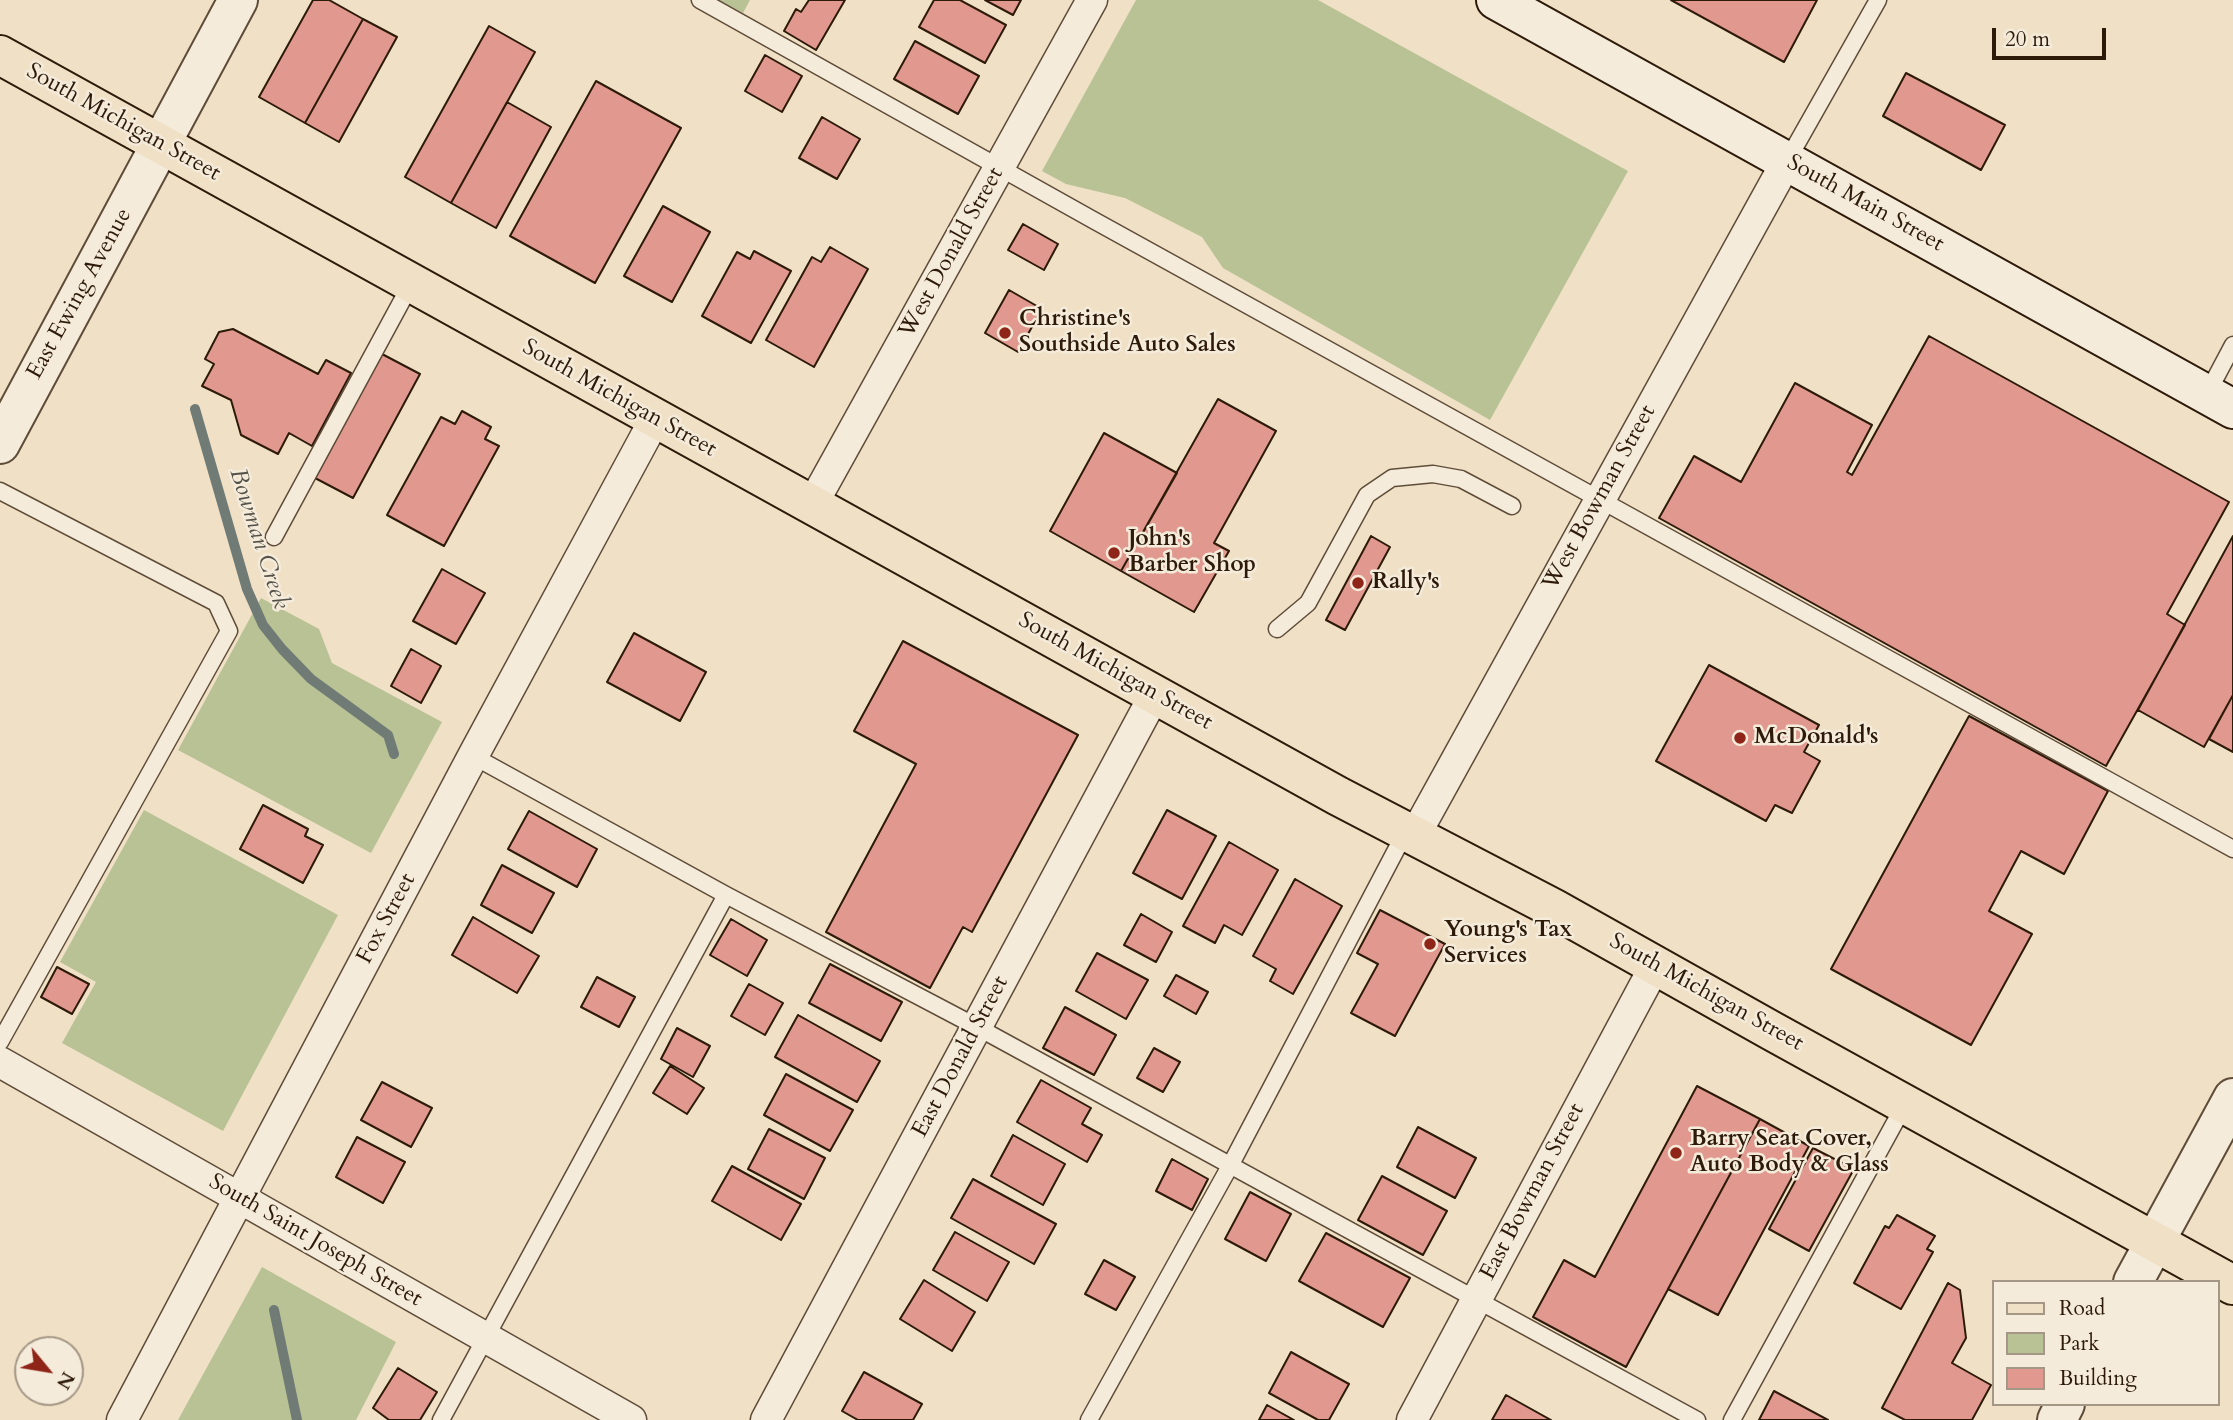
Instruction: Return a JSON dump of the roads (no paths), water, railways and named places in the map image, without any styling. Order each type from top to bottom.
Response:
[{"type":"main road","name":"East Ewing Avenue","points":[[0,444],[238,0]]},
{"type":"main road","name":"South Main Street","points":[[1496,0],[2220,402]]},
{"type":"main road","name":"South Michigan Street","points":[[0,55],[1338,796],[1656,964],[2233,1285]]},
{"type":"main road","points":[[2134,1280],[2233,1098]]},
{"type":"street","name":"West Donald Street","points":[[811,505],[1092,0]]},
{"type":"street","name":"West Bowman Street","points":[[1410,833],[1600,499],[1787,161]]},
{"type":"street","name":"Fox Street","points":[[122,1420],[654,419]]},
{"type":"street","name":"East Donald Street","points":[[766,1420],[1155,694]]},
{"type":"street","name":"East Bowman Street","points":[[1412,1420],[1656,964]]},
{"type":"street","name":"South Saint Joseph Street","points":[[0,1062],[631,1420]]},
{"type":"lane","points":[[700,0],[2233,849]]},
{"type":"lane","points":[[1787,161],[1878,0]]},
{"type":"lane","points":[[274,537],[411,284]]},
{"type":"lane","points":[[2220,402],[2233,345]]},
{"type":"lane","points":[[1277,629],[1308,603],[1367,495],[1392,478],[1433,474],[1461,479],[1512,506]]},
{"type":"lane","points":[[0,491],[216,603],[229,631],[0,1042]]},
{"type":"lane","points":[[473,756],[726,895],[977,1027],[1697,1420]]},
{"type":"lane","points":[[1089,1420],[1410,833]]},
{"type":"lane","points":[[441,1420],[726,895]]},
{"type":"lane","points":[[1732,1420],[1905,1104]]},
{"type":"waterway","name":"Bowman Creek","points":[[195,409],[247,589],[263,625],[311,679],[388,735],[394,754]]},
{"type":"waterway","name":"Bowman Creek","points":[[274,1310],[297,1420]]},
{"type":"place","name":"Christine's Southside Auto Sales","points":[[1005,333]]},
{"type":"place","name":"John's Barber Shop","points":[[1114,553]]},
{"type":"place","name":"Rally's","points":[[1358,583]]},
{"type":"place","name":"McDonald's","points":[[1740,738]]},
{"type":"place","name":"Young's Tax Services","points":[[1430,944]]},
{"type":"place","name":"Barry Seat Cover, Auto Body & Glass","points":[[1676,1153]]}]
